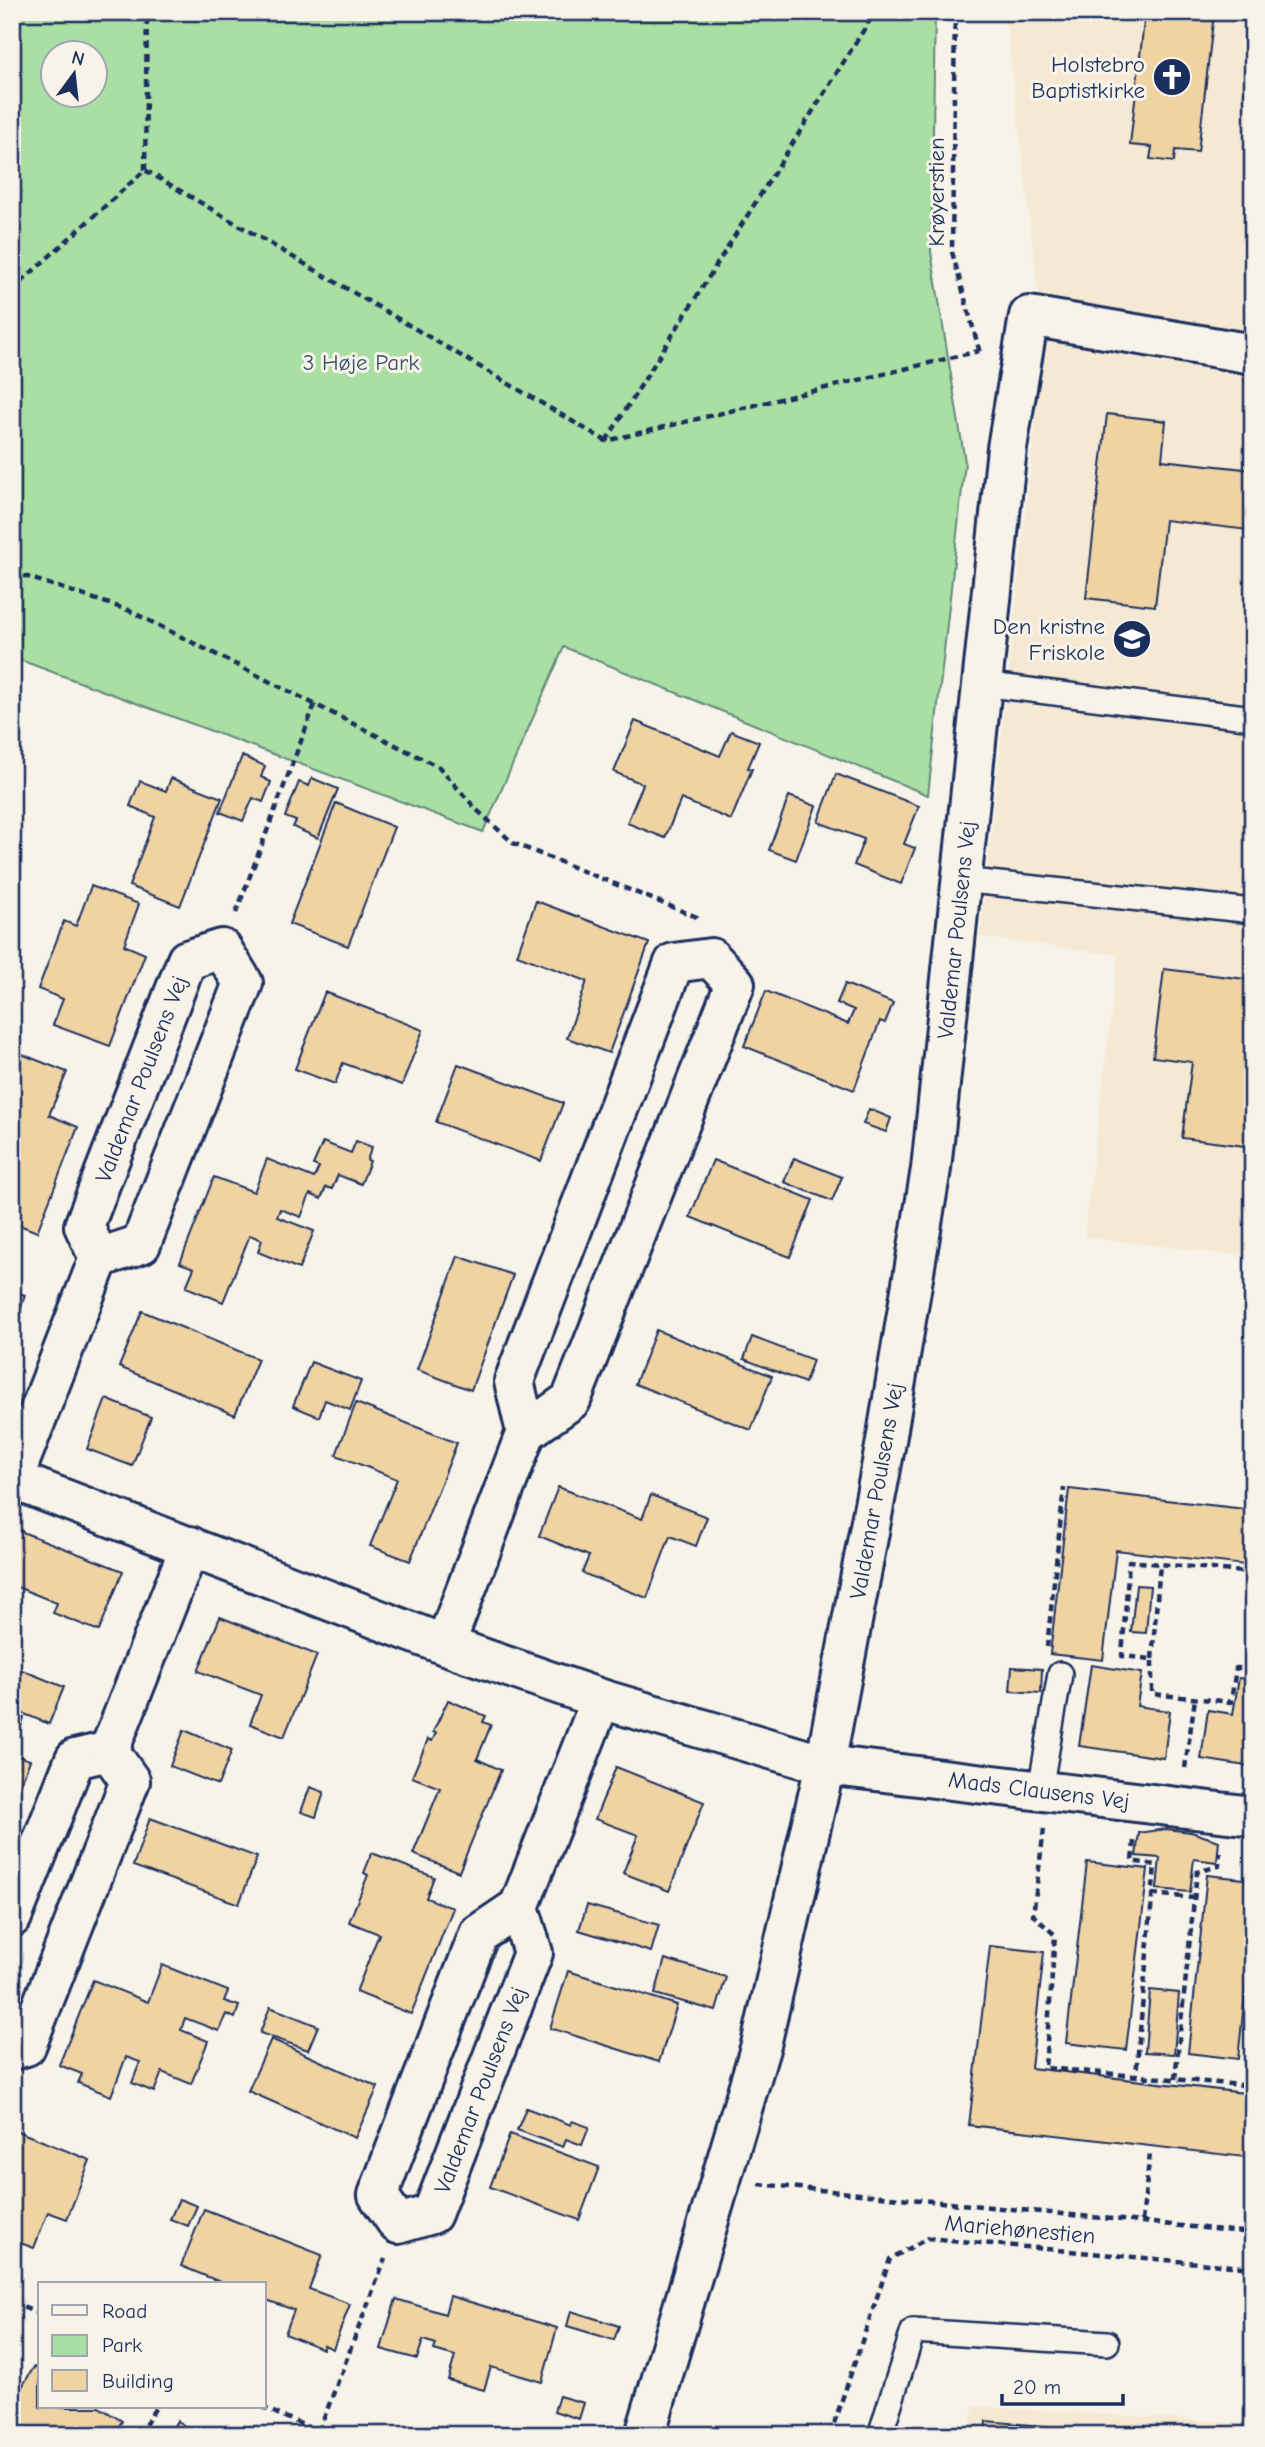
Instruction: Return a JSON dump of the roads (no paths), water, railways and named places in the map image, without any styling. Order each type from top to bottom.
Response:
[{"type":"street","name":"Valdemar Poulsens Vej","points":[[645,2435],[761,2045],[825,1765],[885,1447],[931,1168],[1007,448],[1029,316],[1253,354]]},
{"type":"street","name":"Valdemar Poulsens Vej","points":[[222,949],[243,983],[141,1244],[99,1258],[84,1226],[187,960],[222,949]]},
{"type":"street","points":[[445,1645],[526,1432],[570,1400],[735,984],[711,958],[674,963],[514,1381],[526,1432]]},
{"type":"street","points":[[99,1258],[13,1479],[445,1645],[601,1699],[825,1765]]},
{"type":"street","points":[[109,1751],[190,1546]]},
{"type":"street","points":[[519,1907],[601,1699]]},
{"type":"street","points":[[12,1917],[75,1759],[109,1751]]},
{"type":"street","points":[[12,2050],[26,2046],[130,1781],[109,1751]]},
{"type":"street","name":"Mads Clausens Vej","points":[[825,1765],[1239,1814]]},
{"type":"street","name":"Valdemar Poulsens Vej","points":[[519,1907],[533,1953],[432,2214],[398,2224],[378,2195],[479,1934],[519,1907]]},
{"type":"lane","points":[[982,684],[1253,718]]},
{"type":"lane","points":[[961,880],[1253,911]]},
{"type":"lane","points":[[1045,1791],[1060,1674]]},
{"type":"lane","points":[[880,2435],[913,2332],[1107,2343]]},
{"type":"place","name":"Holstebro Baptistkirke","points":[[1172,77]]},
{"type":"place","name":"Den kristne Friskole","points":[[1132,639]]},
{"type":"park label","name":"3 Høje Park","points":[[361,362]]}]
